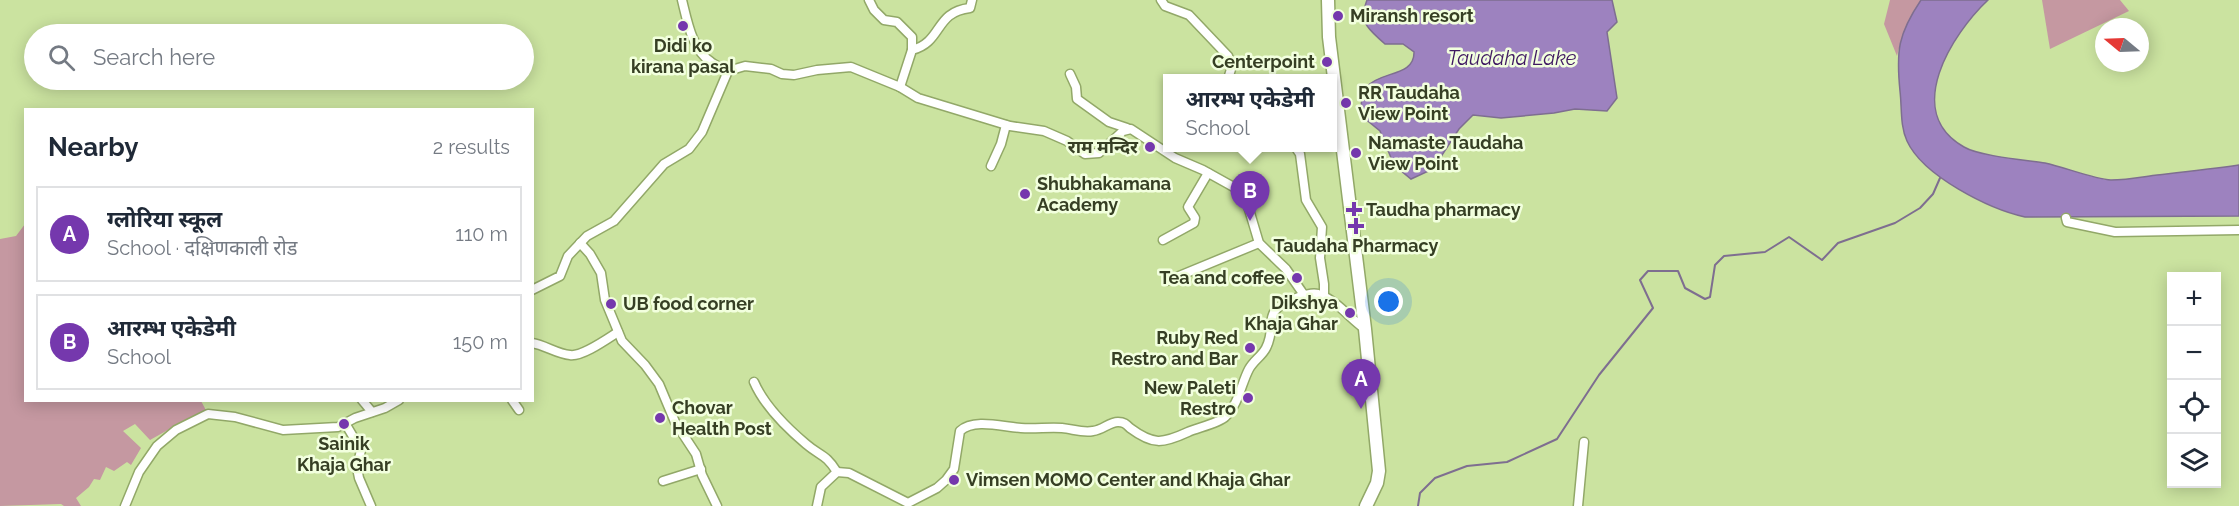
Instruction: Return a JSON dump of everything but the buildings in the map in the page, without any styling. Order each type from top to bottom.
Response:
[{"type":"main road","points":[[1328,0],[1334,74]]},
{"type":"main road","points":[[1337,102],[1365,329],[1378,471],[1377,483],[1366,506]]},
{"type":"street","points":[[682,0],[698,48],[709,62],[729,71],[745,66],[794,75],[851,67],[900,87],[918,98],[1006,124],[1044,131],[1067,141],[1085,154],[1099,153],[1127,128]]},
{"type":"street","points":[[869,0],[884,20],[897,22],[912,37],[912,50],[900,87]]},
{"type":"street","points":[[912,50],[932,40],[943,20],[960,9],[970,8],[972,0]]},
{"type":"street","points":[[1161,0],[1165,6],[1189,15],[1227,56],[1232,66],[1229,74]]},
{"type":"street","points":[[534,289],[560,276],[568,256],[587,236],[614,221],[664,165],[689,148],[702,132],[729,71]]},
{"type":"street","points":[[1070,74],[1076,87],[1077,99],[1109,122],[1131,129],[1163,150]]},
{"type":"street","points":[[991,166],[1001,144],[1006,124]]},
{"type":"street","points":[[1166,152],[1239,190],[1248,206],[1259,243],[1286,269],[1304,295]]},
{"type":"street","points":[[1299,152],[1306,200],[1322,227],[1320,258],[1324,297]]},
{"type":"street","points":[[1163,240],[1196,221],[1188,207],[1208,173]]},
{"type":"street","points":[[2066,218],[2067,222],[2115,232],[2239,230]]},
{"type":"street","points":[[580,243],[590,254],[601,273],[605,300],[622,341],[645,365],[658,384],[675,422],[696,454],[717,506]]},
{"type":"street","points":[[1167,281],[1259,243]]},
{"type":"street","points":[[817,506],[821,487],[837,472],[849,473],[908,503],[938,488],[954,469],[958,435],[964,426],[974,424],[1020,428],[1064,428],[1084,432],[1097,431],[1111,423],[1123,422],[1149,440],[1170,440],[1205,424],[1223,420],[1235,402],[1249,369],[1266,349],[1273,312],[1280,305],[1304,295],[1314,293],[1324,297],[1340,307],[1365,329]]},
{"type":"street","points":[[534,343],[570,355],[578,354],[618,332]]},
{"type":"street","points":[[754,382],[757,390],[786,425],[808,446],[829,459],[837,472]]},
{"type":"street","points":[[364,402],[372,412]]},
{"type":"street","points":[[125,506],[140,472],[157,446],[176,430],[208,414],[235,417],[283,430],[338,427],[394,402]]},
{"type":"street","points":[[513,402],[519,410]]},
{"type":"street","points":[[345,423],[361,450],[357,468],[371,506]]},
{"type":"street","points":[[1578,506],[1584,442]]},
{"type":"street","points":[[663,481],[701,469]]},
{"type":"shaded area","points":[[1890,0],[1921,0],[1906,26],[1897,56],[1884,24]]},
{"type":"shaded area","points":[[2042,0],[2120,0],[2129,11],[2114,18],[2095,18],[2095,27],[2050,49]]},
{"type":"shaded area","points":[[24,225],[24,402],[202,402],[207,412],[193,416],[150,440],[135,424],[123,431],[141,448],[131,465],[127,462],[114,471],[106,467],[100,480],[94,479],[89,487],[76,498],[81,506],[61,504],[0,506],[0,239],[16,236]]},
{"type":"water","name":"Taudaha Lake","points":[[1367,0],[1612,0],[1617,22],[1607,32],[1617,98],[1607,111],[1575,109],[1501,118],[1473,115],[1459,129],[1433,169],[1411,179],[1394,165],[1380,131],[1363,117],[1362,100],[1366,88],[1374,81],[1405,69],[1412,62],[1414,52],[1403,44],[1385,44],[1370,30],[1364,15]]},
{"type":"water","points":[[1921,0],[1988,0],[1960,32],[1948,52],[1939,73],[1935,94],[1937,114],[1946,132],[1964,147],[1980,153],[2045,163],[2111,180],[2239,165],[2239,216],[2025,217],[1994,207],[1958,189],[1927,167],[1915,154],[1907,141],[1902,123],[1898,65],[1900,43],[1907,23]]},
{"type":"waterway","points":[[1418,506],[1420,493],[1435,478],[1467,466],[1507,462],[1557,439],[1599,375],[1653,308],[1640,280],[1648,271],[1678,271],[1685,288],[1705,299],[1710,297],[1715,265],[1724,256],[1765,252],[1789,237],[1822,260],[1838,243],[1895,223],[1920,208],[1933,194],[1940,178]]},
{"type":"place","name":"Miransh resort","points":[[1338,16]]},
{"type":"place","name":"Didi ko kirana pasal","points":[[683,26]]},
{"type":"place","name":"Centerpoint","points":[[1327,62]]},
{"type":"place","name":"RR Taudaha View Point","points":[[1346,103]]},
{"type":"place","name":"राम मन्दिर","points":[[1150,147]]},
{"type":"place","name":"Namaste Taudaha View Point","points":[[1356,153]]},
{"type":"place","name":"Shubhakamana Academy","points":[[1025,194]]},
{"type":"place","name":"Taudha pharmacy","points":[[1354,210]]},
{"type":"place","name":"आरम्भ एकेडेमी","points":[[1250,221]]},
{"type":"place","name":"Taudaha Pharmacy","points":[[1356,226]]},
{"type":"place","name":"Tea and coffee","points":[[1297,278]]},
{"type":"place","name":"UB food corner","points":[[611,304]]},
{"type":"place","name":"Dikshya Khaja Ghar","points":[[1350,313]]},
{"type":"place","name":"Ruby Red Restro and Bar","points":[[1250,348]]},
{"type":"place","name":"New Paleti Restro","points":[[1248,398]]},
{"type":"place","name":"ग्लोरिया स्कूल","points":[[1361,409]]},
{"type":"place","name":"Chovar Health Post","points":[[660,418]]},
{"type":"place","name":"Sainik Khaja Ghar","points":[[344,424]]},
{"type":"place","name":"Vimsen MOMO Center and Khaja Ghar","points":[[954,480]]}]
